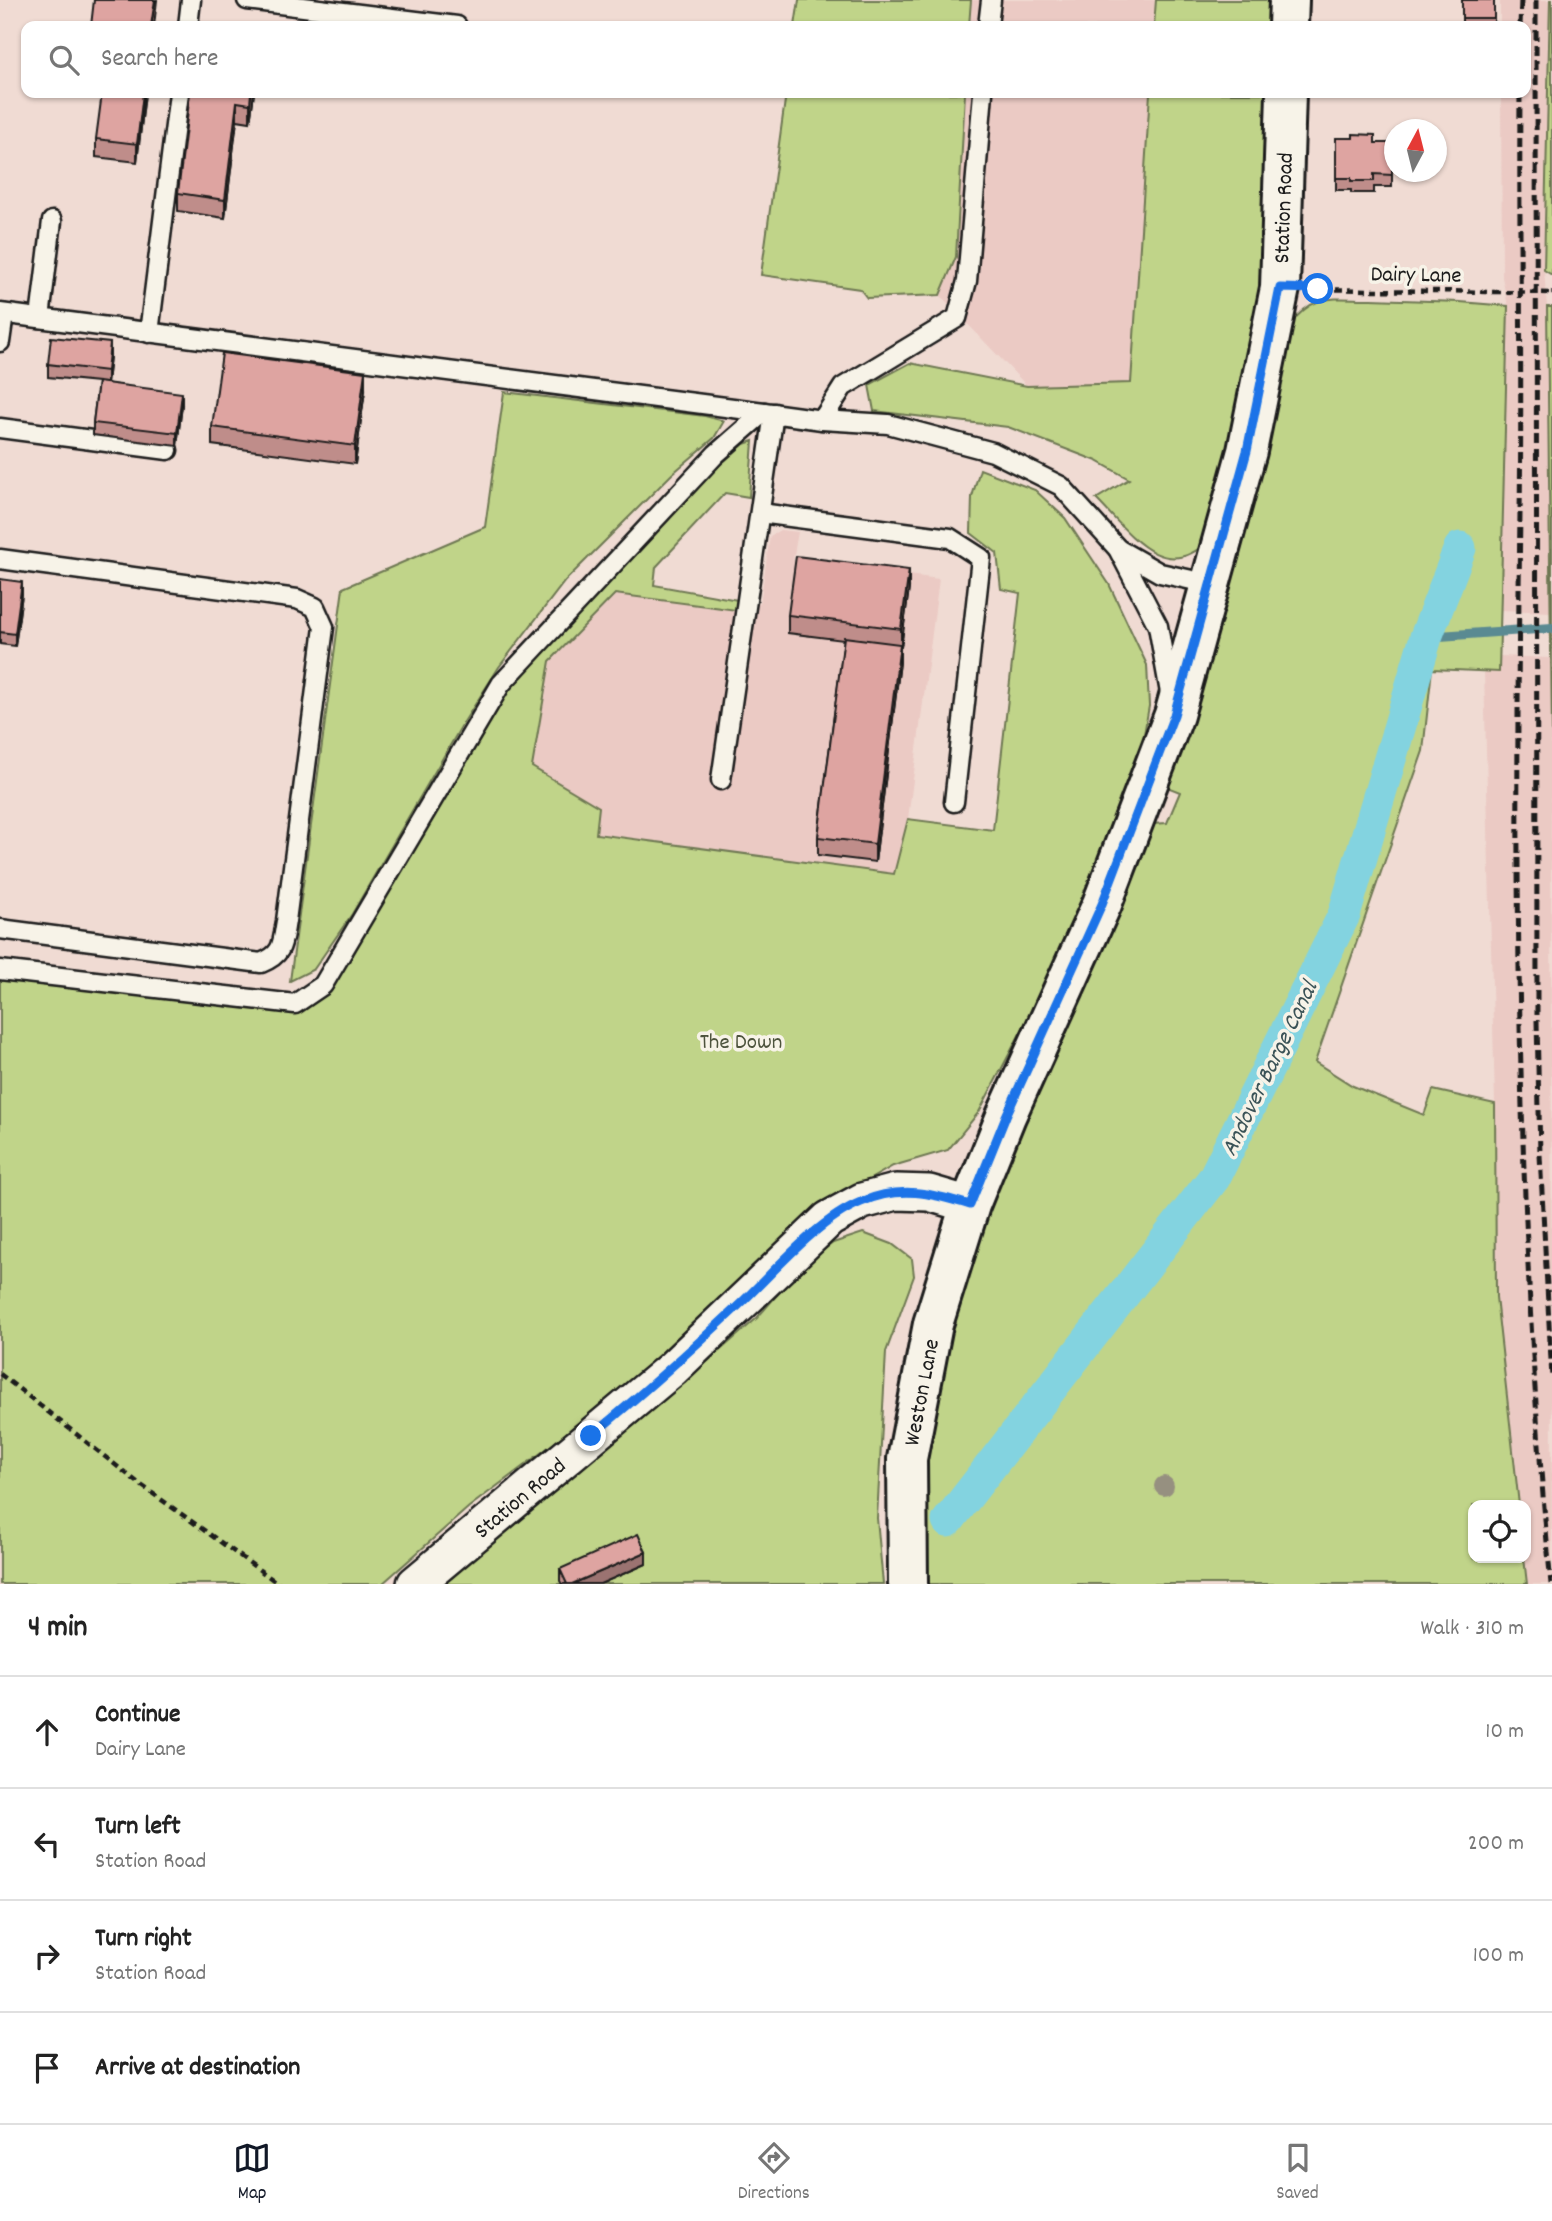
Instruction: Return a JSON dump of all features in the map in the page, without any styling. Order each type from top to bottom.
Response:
[{"type":"street","points":[[1288,21],[1289,0]]},
{"type":"street","name":"Station Road","points":[[415,1584],[672,1369],[829,1219],[862,1201],[896,1192],[929,1192],[970,1205],[1006,1116],[1102,904],[1174,715],[1247,451],[1280,288],[1286,98]]},
{"type":"street","name":"Weston Lane","points":[[908,1584],[907,1459],[933,1324],[970,1205]]},
{"type":"lane","points":[[189,21],[191,0]]},
{"type":"lane","points":[[247,0],[417,21]]},
{"type":"lane","points":[[989,21],[991,0]]},
{"type":"lane","points":[[149,333],[178,98]]},
{"type":"lane","points":[[822,420],[843,387],[957,318],[967,281],[983,98]]},
{"type":"lane","points":[[40,318],[52,221]]},
{"type":"lane","points":[[0,342],[2,314],[40,318],[822,420],[888,424],[993,452],[1061,486],[1118,550],[1158,626],[1174,715]]},
{"type":"lane","points":[[721,780],[760,513],[769,413]]},
{"type":"lane","points":[[0,970],[295,1004],[323,985],[501,684],[716,454],[769,413]]},
{"type":"lane","points":[[0,428],[168,450]]},
{"type":"lane","points":[[760,513],[950,538],[981,558],[954,802]]},
{"type":"lane","points":[[1118,550],[1160,573],[1210,584]]},
{"type":"lane","points":[[0,559],[297,598],[315,607],[324,627],[282,948],[274,958],[261,963],[0,929]]},
{"type":"path","name":"Dairy Lane","points":[[1280,288],[1552,293]]},
{"type":"path","points":[[0,1374],[141,1485],[279,1584]]},
{"type":"shaded area","points":[[971,0],[1156,0],[1154,21],[969,21]]},
{"type":"shaded area","points":[[1500,0],[1550,0],[1544,270],[1547,307],[1551,612],[1501,610],[1508,306],[1502,277],[1501,98],[1531,98],[1531,21],[1500,21]]},
{"type":"shaded area","points":[[965,98],[1150,98],[1131,383],[1027,386],[940,295],[956,257]]},
{"type":"shaded area","points":[[780,530],[798,532],[793,560],[939,579],[908,819],[894,874],[595,834],[532,767],[550,661],[615,594],[735,610],[738,600],[760,603],[770,536]]},
{"type":"shaded area","points":[[1499,656],[1551,658],[1552,1584],[1527,1584],[1525,1563],[1531,1563],[1531,1500],[1518,1500],[1496,1297],[1495,1104],[1484,671],[1499,672]]},
{"type":"green space","points":[[799,0],[971,0],[969,21],[796,21]]},
{"type":"green space","points":[[1156,0],[1276,0],[1276,21],[1154,21]]},
{"type":"green space","points":[[1552,0],[1552,275],[1544,270]]},
{"type":"green space","points":[[785,98],[965,98],[956,257],[940,295],[867,298],[860,289],[761,275]]},
{"type":"green space","points":[[1150,98],[1276,98],[1268,292],[1208,541],[1192,553],[1176,558],[1161,555],[1134,538],[1096,499],[1129,479],[1097,461],[1008,427],[874,411],[869,385],[910,363],[1027,386],[1131,383]]},
{"type":"green space","points":[[1335,299],[1508,306],[1499,672],[1432,669],[1423,751],[1315,1062],[1353,1086],[1424,1115],[1433,1090],[1495,1104],[1496,1297],[1518,1500],[1468,1500],[1468,1563],[1525,1563],[1527,1584],[925,1584],[920,1491],[950,1331],[992,1193],[1152,824],[1167,823],[1180,792],[1167,787],[1289,326],[1307,307]]},
{"type":"green space","points":[[1547,307],[1552,307],[1552,736]]},
{"type":"green space","points":[[504,392],[705,416],[724,421],[714,438],[672,474],[565,581],[499,667],[462,725],[352,914],[314,969],[290,981],[343,588],[485,527]]},
{"type":"green space","name":"The Down","points":[[753,441],[749,497],[725,493],[656,567],[654,585],[738,600],[736,610],[615,594],[550,661],[532,767],[599,807],[596,834],[894,874],[908,819],[993,830],[1020,593],[1001,589],[997,553],[971,533],[972,497],[980,469],[1035,490],[1065,518],[1109,584],[1147,665],[1149,706],[1142,746],[1084,911],[979,1112],[948,1150],[893,1166],[806,1216],[610,1401],[469,1507],[382,1584],[0,1584],[0,964],[295,1004],[323,985],[505,694],[552,638],[706,477],[744,444]]},
{"type":"green space","points":[[863,1233],[892,1244],[912,1259],[914,1276],[886,1352],[877,1518],[883,1584],[438,1584],[707,1362],[757,1318],[803,1265],[833,1243]]},
{"type":"building","points":[[94,0],[155,0],[152,21],[92,21]]},
{"type":"building","points":[[1462,0],[1494,0],[1494,18],[1462,18]]},
{"type":"building","points":[[101,98],[142,98],[137,144],[96,139]]},
{"type":"building","points":[[189,98],[251,98],[250,104],[237,102],[225,200],[178,193]]},
{"type":"building","points":[[1353,134],[1375,135],[1375,143],[1384,143],[1384,175],[1374,174],[1374,181],[1336,178],[1336,138],[1353,138]]},
{"type":"building","points":[[51,337],[110,343],[107,371],[48,364]]},
{"type":"building","points":[[222,353],[365,372],[355,446],[212,427]]},
{"type":"building","points":[[98,382],[182,393],[177,433],[93,423]]},
{"type":"building","points":[[796,556],[909,570],[901,629],[788,615]]},
{"type":"building","points":[[0,579],[22,582],[15,634],[0,632]]},
{"type":"building","points":[[844,637],[900,644],[875,844],[818,837]]},
{"type":"building","points":[[638,1534],[646,1552],[567,1584],[560,1569]]},
{"type":"waterway","name":"Andover Barge Canal","points":[[948,1521],[1214,1178],[1344,915],[1426,637],[1460,548]]},
{"type":"waterway","points":[[1426,637],[1552,628]]},
{"type":"railway","points":[[1520,21],[1521,0]]},
{"type":"railway","points":[[1536,0],[1537,1021],[1540,1155],[1552,1379]]},
{"type":"railway","points":[[1520,98],[1520,1049],[1531,1317],[1551,1584]]},
{"type":"route","points":[[591,1436],[672,1369],[829,1219],[862,1201],[896,1192],[929,1192],[970,1205],[1006,1116],[1102,904],[1174,715],[1247,451],[1280,288],[1318,289]]}]
